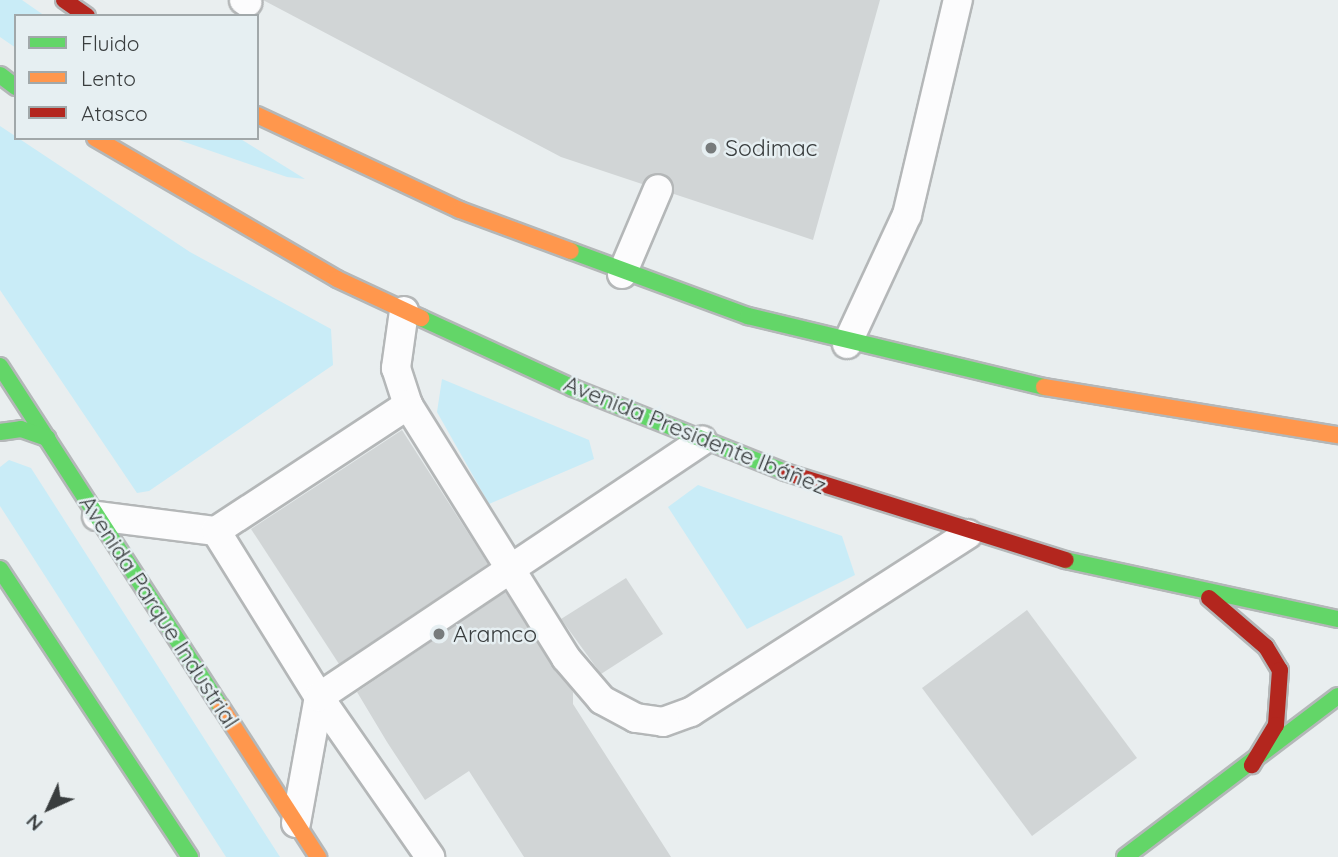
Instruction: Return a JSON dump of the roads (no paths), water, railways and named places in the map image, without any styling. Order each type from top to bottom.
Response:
[{"type":"main road","points":[[64,0],[84,14]]},
{"type":"main road","points":[[259,116],[460,210],[622,274],[847,344],[1054,390],[1338,435]]},
{"type":"main road","name":"Avenida Presidente Ibáñez","points":[[98,140],[221,215],[404,311],[702,441],[968,534],[1205,595],[1338,620]]},
{"type":"main road","name":"Avenida Parque Industrial","points":[[0,366],[318,857]]},
{"type":"main road","points":[[0,432],[21,429],[47,438]]},
{"type":"main road","points":[[0,569],[190,857]]},
{"type":"main road","points":[[1205,595],[1266,647],[1280,670],[1276,725],[1252,765]]},
{"type":"main road","points":[[1125,857],[1252,765],[1338,696]]},
{"type":"lane","points":[[847,344],[907,215],[958,0]]},
{"type":"lane","points":[[622,274],[657,189]]},
{"type":"lane","points":[[404,311],[396,368],[408,405],[508,567],[601,700],[636,718],[663,722],[691,712],[968,534]]},
{"type":"lane","points":[[97,516],[216,531],[408,405]]},
{"type":"lane","points":[[296,823],[319,697],[508,567],[702,441]]},
{"type":"lane","points":[[216,531],[319,697],[430,857]]},
{"type":"place","name":"Sodimac","points":[[711,148]]},
{"type":"place","name":"Aramco","points":[[439,634]]}]
